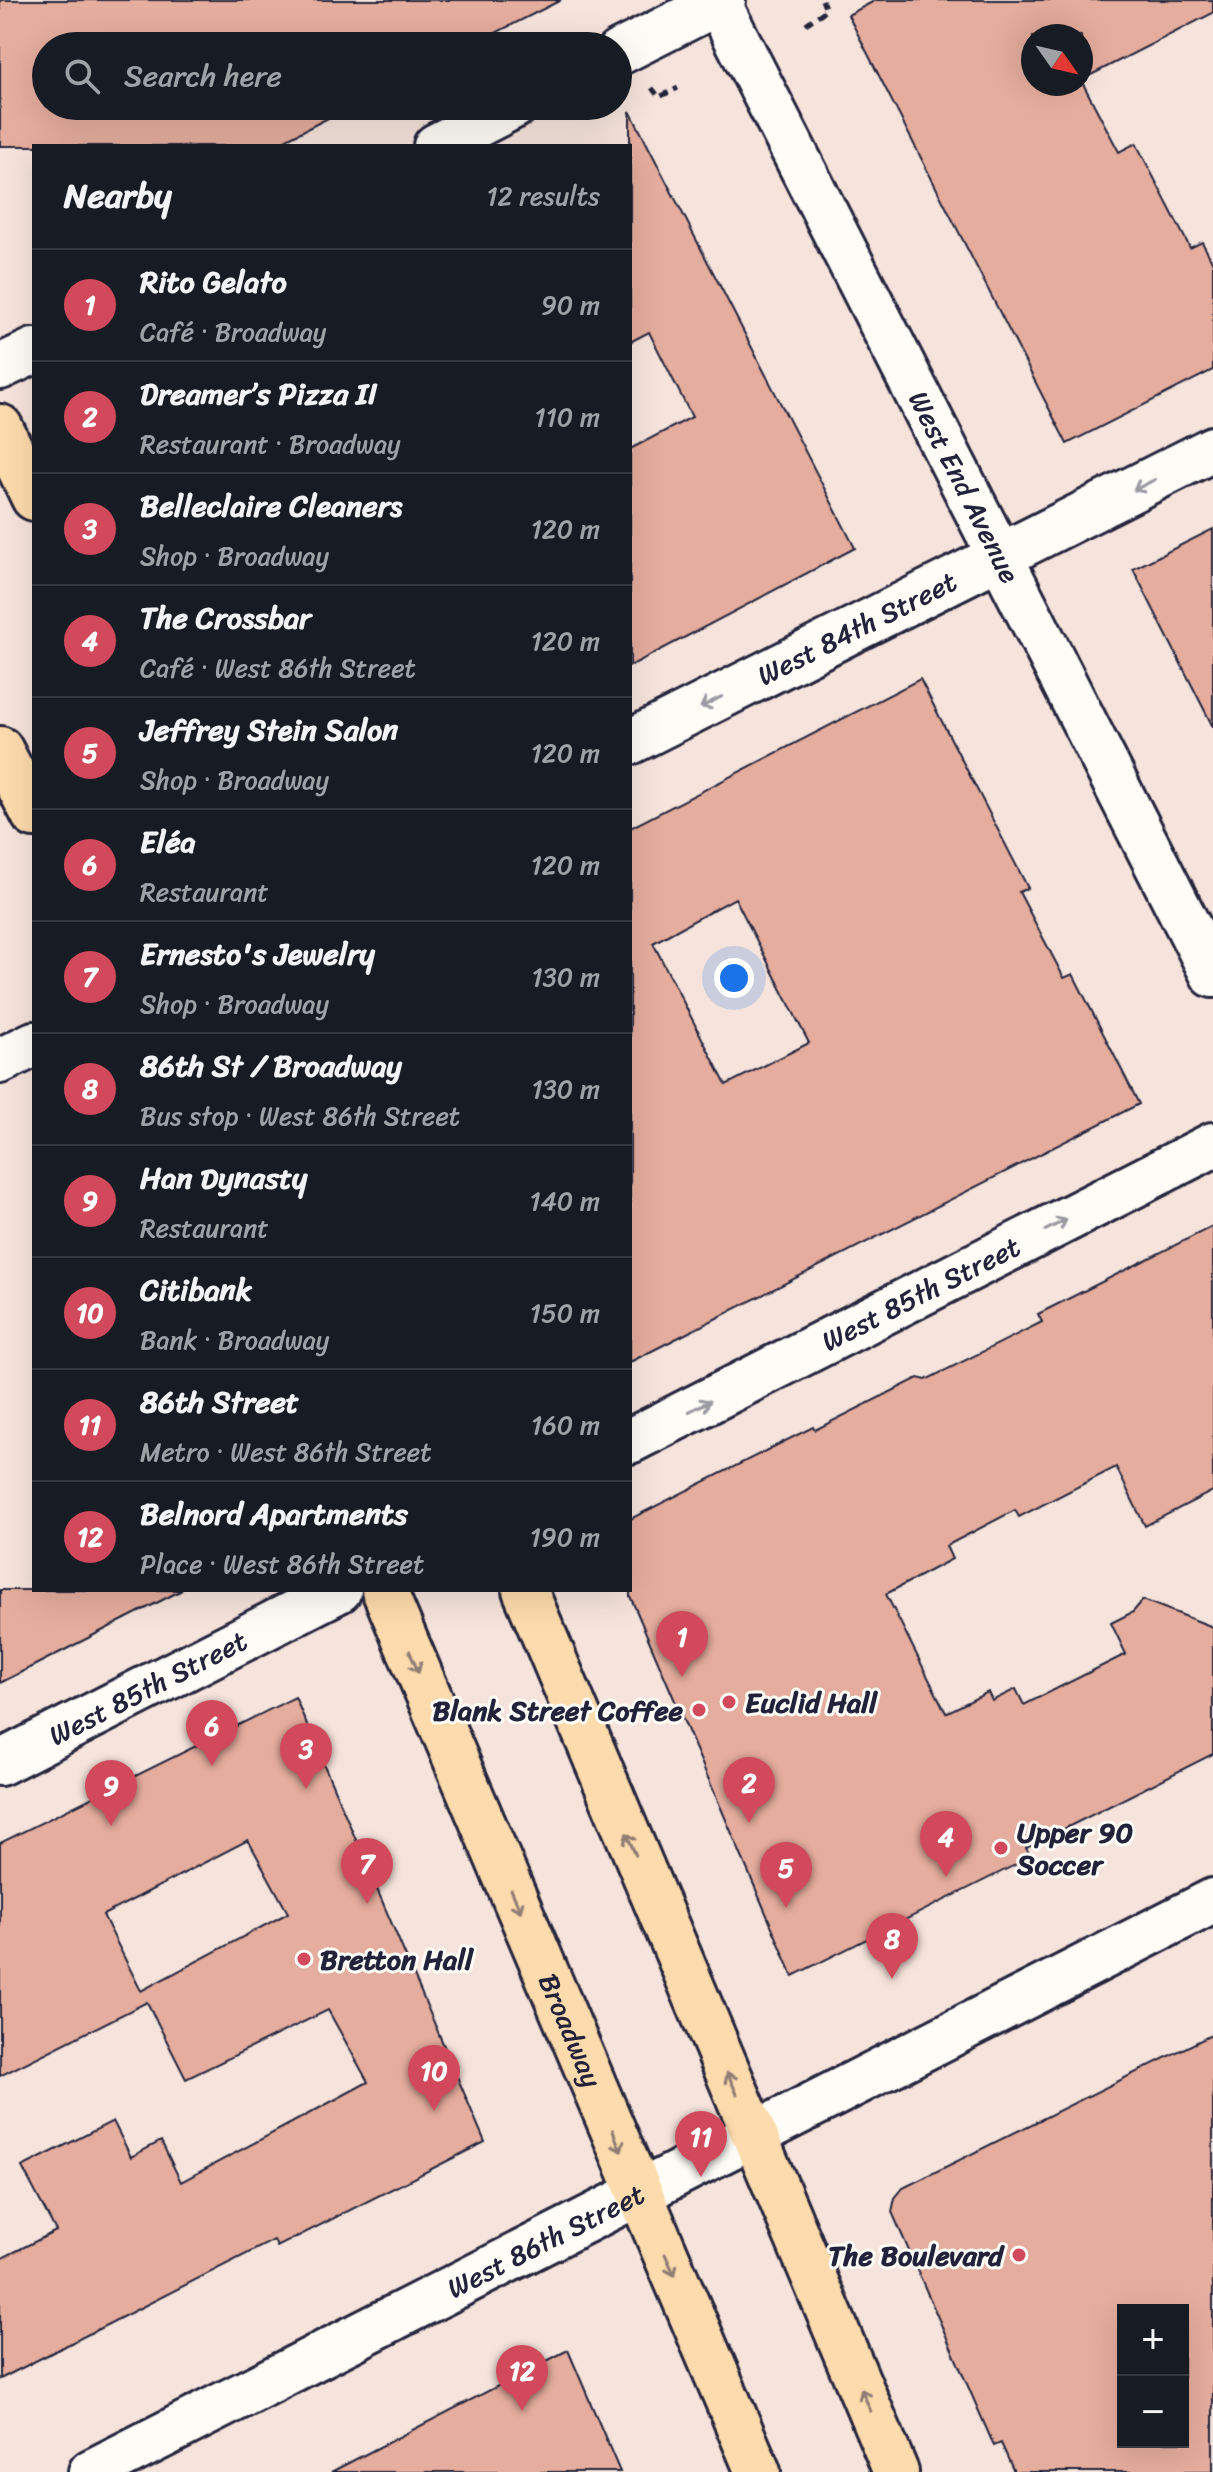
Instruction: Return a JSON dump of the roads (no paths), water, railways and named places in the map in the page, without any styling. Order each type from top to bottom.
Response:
[{"type":"main road","points":[[0,427],[32,494]]},
{"type":"main road","points":[[0,749],[32,811]]},
{"type":"main road","name":"Broadway","points":[[385,1592],[758,2472]]},
{"type":"main road","points":[[526,1592],[896,2472]]},
{"type":"street","points":[[632,46],[719,1]]},
{"type":"street","name":"West End Avenue","points":[[719,1],[1213,975]]},
{"type":"street","points":[[440,144],[487,120]]},
{"type":"street","points":[[0,367],[32,352]]},
{"type":"street","name":"West 84th Street","points":[[632,741],[1213,449]]},
{"type":"street","points":[[0,1061],[32,1045]]},
{"type":"street","name":"West 85th Street","points":[[632,1440],[1213,1145]]},
{"type":"street","name":"West 85th Street","points":[[0,1763],[335,1592]]},
{"type":"street","name":"West 86th Street","points":[[91,2472],[1213,1901]]},
{"type":"place","name":"Rito Gelato","points":[[682,1677]]},
{"type":"place","name":"Euclid Hall","points":[[729,1702]]},
{"type":"place","name":"Blank Street Coffee","points":[[699,1710]]},
{"type":"place","name":"Eléa","points":[[212,1766]]},
{"type":"place","name":"Belleclaire Cleaners","points":[[306,1789]]},
{"type":"place","name":"Dreamer’s Pizza II","points":[[749,1823]]},
{"type":"place","name":"Han Dynasty","points":[[111,1826]]},
{"type":"place","name":"Upper 90 Soccer","points":[[1001,1848]]},
{"type":"place","name":"The Crossbar","points":[[946,1877]]},
{"type":"place","name":"Ernesto's Jewelry","points":[[367,1904]]},
{"type":"place","name":"Jeffrey Stein Salon","points":[[786,1908]]},
{"type":"place","name":"Bretton Hall","points":[[304,1959]]},
{"type":"place","name":"86th St / Broadway","points":[[892,1979]]},
{"type":"place","name":"Citibank","points":[[434,2111]]},
{"type":"place","name":"86th Street","points":[[701,2177]]},
{"type":"place","name":"The Boulevard","points":[[1019,2255]]},
{"type":"place","name":"Belnord Apartments","points":[[522,2411]]}]
